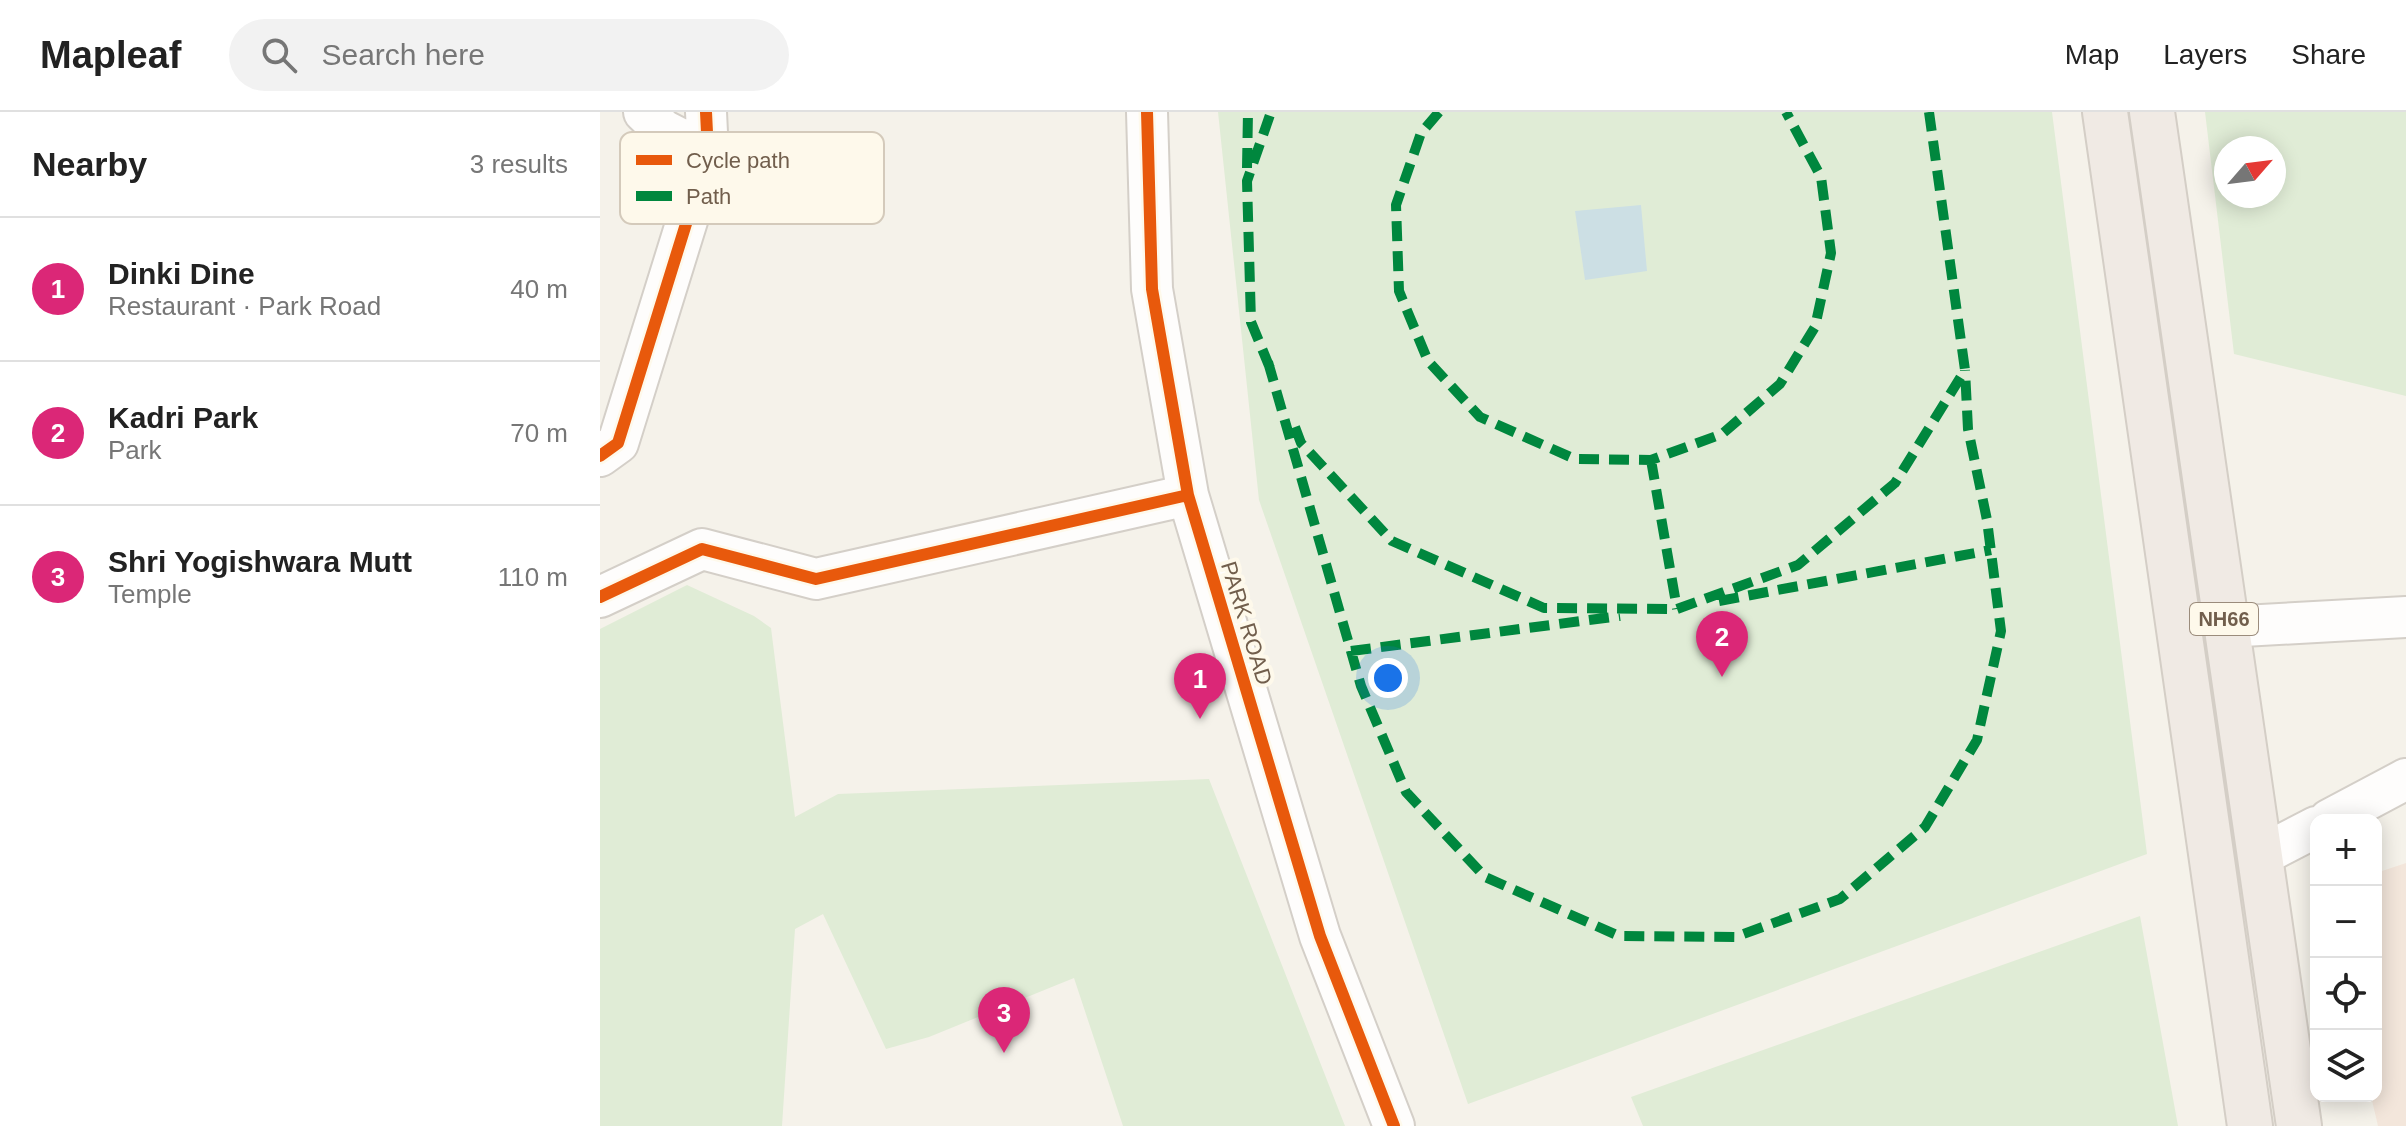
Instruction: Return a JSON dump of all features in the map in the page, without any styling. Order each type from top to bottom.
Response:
[{"type":"highway","name":"NH66","points":[[2105,112],[2250,1126]]},
{"type":"highway","name":"NH66","points":[[2152,112],[2299,1126]]},
{"type":"street","points":[[644,112],[667,132]]},
{"type":"street","points":[[706,112],[707,132]]},
{"type":"street","name":"PARK ROAD","points":[[1147,112],[1152,289],[1188,495],[1320,936],[1394,1126]]},
{"type":"street","points":[[600,456],[618,443],[686,224]]},
{"type":"street","points":[[600,597],[702,549],[816,579],[1188,495]]},
{"type":"street","points":[[2225,627],[2406,617]]},
{"type":"street","points":[[2340,814],[2406,779]]},
{"type":"street","points":[[2260,856],[2310,830]]},
{"type":"shaded area","points":[[1641,205],[1647,271],[1585,280],[1575,211]]},
{"type":"shaded area","points":[[2406,863],[2406,1126],[2378,1126],[2372,1102],[2382,1102],[2382,871]]},
{"type":"green space","points":[[1218,112],[2052,112],[2147,854],[1468,1104],[1259,500]]},
{"type":"green space","points":[[2205,112],[2406,112],[2406,396],[2234,354],[2217,208],[2286,208],[2286,136],[2214,136],[2214,187]]},
{"type":"green space","points":[[687,585],[754,616],[771,628],[795,817],[838,794],[1209,779],[1345,1126],[1123,1126],[1074,978],[929,1037],[886,1049],[823,914],[795,929],[782,1126],[600,1126],[600,629]]},
{"type":"green space","points":[[2140,916],[2178,1126],[1643,1126],[1631,1097]]},
{"type":"marked path","points":[[1247,168],[1248,112]]},
{"type":"marked path","points":[[1270,368],[1251,322],[1247,181],[1271,112]]},
{"type":"marked path","points":[[1439,112],[1421,133],[1396,205],[1399,291],[1428,361],[1480,417],[1575,459],[1651,460],[1722,434],[1780,384],[1815,327],[1831,253],[1821,177],[1786,112]]},
{"type":"marked path","points":[[1295,427],[1301,443],[1392,541],[1544,608],[1677,609],[1798,565],[1895,483],[1965,370],[1929,112]]},
{"type":"marked path","points":[[1268,362],[1361,686],[1406,792],[1485,877],[1619,936],[1735,937],[1840,899],[1925,827],[1977,740],[2001,631],[1987,520],[1968,429],[1965,370]]},
{"type":"marked path","points":[[1651,460],[1677,609]]},
{"type":"marked path","points":[[1719,601],[1991,550]]},
{"type":"marked path","points":[[1351,651],[1620,616]]},
{"type":"cycle path","points":[[706,112],[707,132]]},
{"type":"cycle path","points":[[1147,112],[1152,289],[1188,495],[1320,936],[1394,1126]]},
{"type":"cycle path","points":[[600,456],[618,443],[686,224]]},
{"type":"cycle path","points":[[600,597],[702,549],[816,579],[1188,495]]},
{"type":"place","name":"Kadri Park","points":[[1722,677]]},
{"type":"place","name":"Dinki Dine","points":[[1200,719]]},
{"type":"place","name":"Shri Yogishwara Mutt","points":[[1004,1053]]}]
